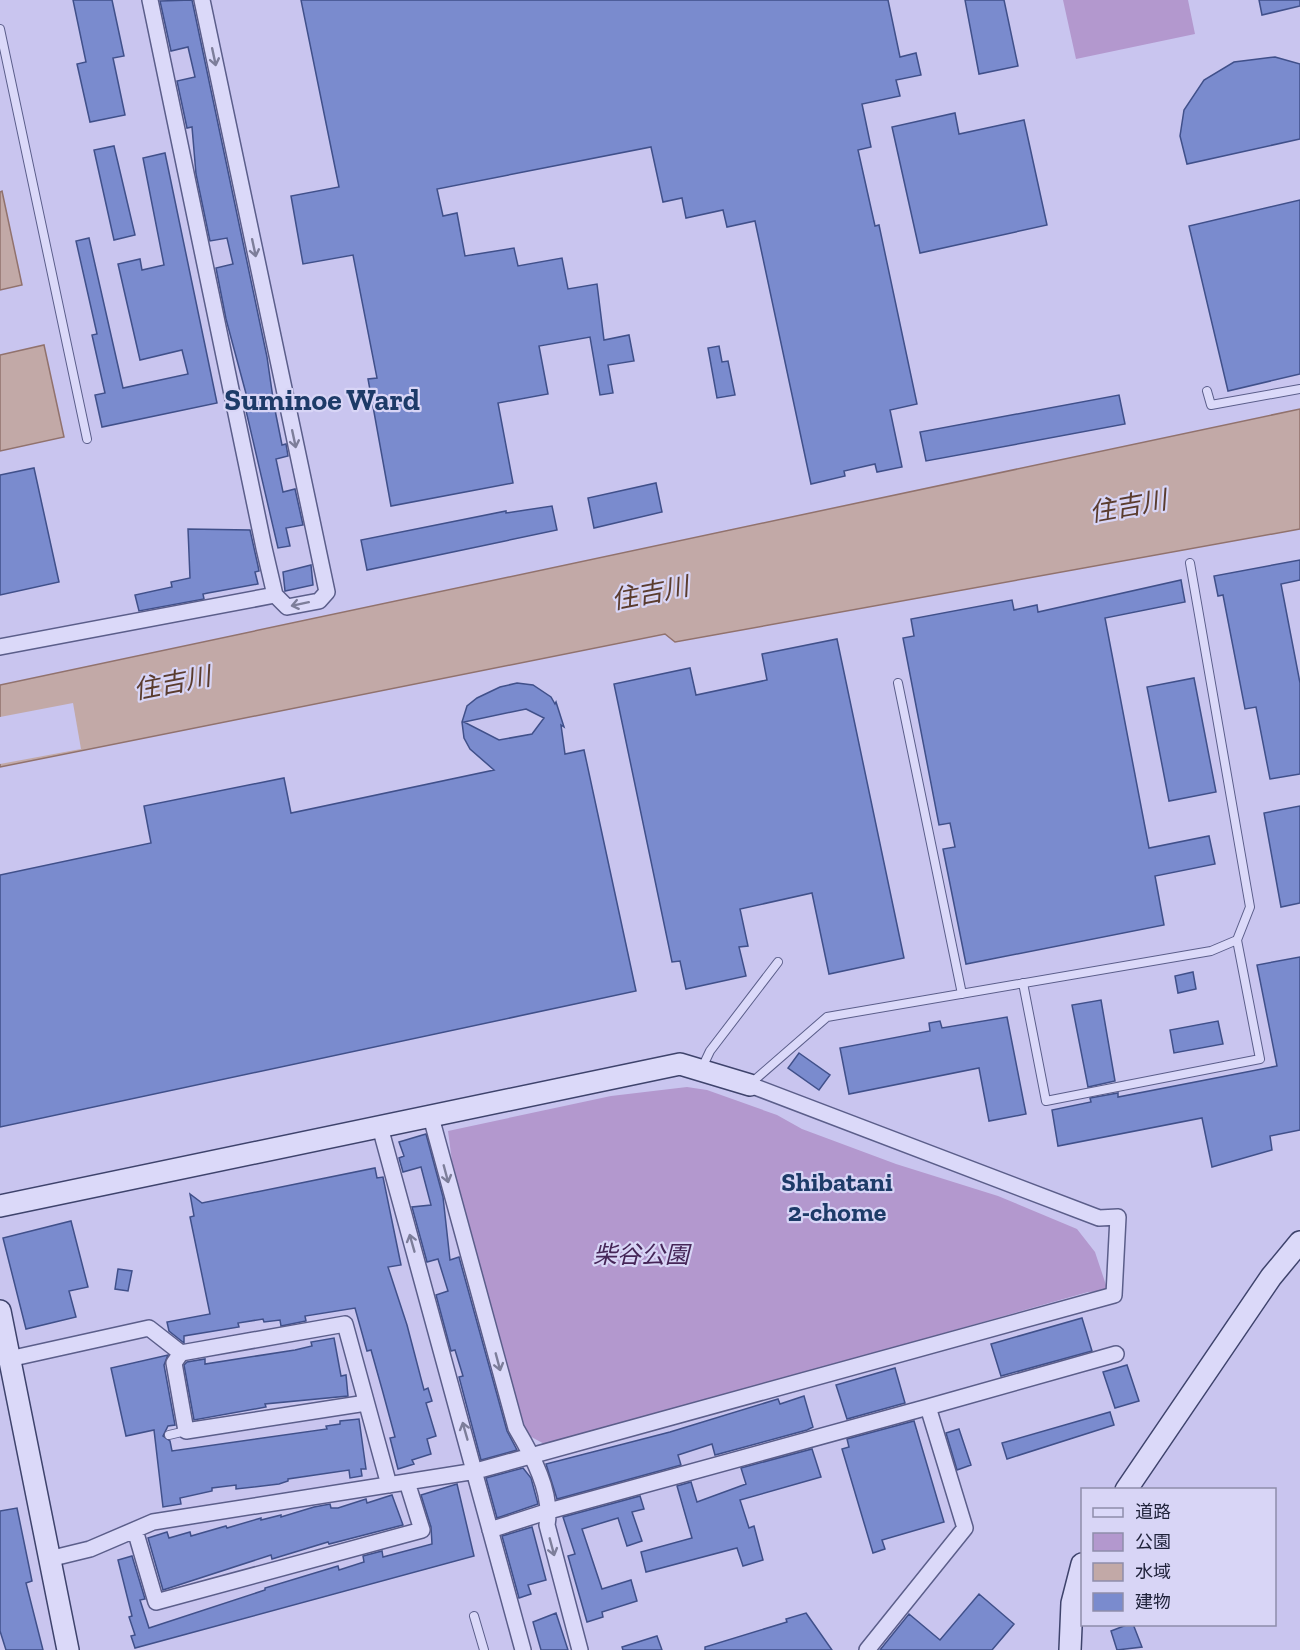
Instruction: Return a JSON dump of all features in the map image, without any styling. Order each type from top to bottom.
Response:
[{"type":"street","points":[[150,0],[275,595],[287,607],[319,600],[327,592],[202,0]]},
{"type":"street","points":[[0,647],[275,595]]},
{"type":"street","points":[[0,1206],[160,1170],[431,1117],[680,1064],[750,1085],[1099,1218],[1118,1217],[1114,1295],[476,1471],[153,1522],[90,1549],[49,1558]]},
{"type":"street","points":[[431,1117],[516,1428],[532,1456],[549,1511],[547,1525],[580,1650]]},
{"type":"street","points":[[380,1127],[476,1471],[523,1650]]},
{"type":"street","points":[[1126,1488],[1271,1277],[1300,1242]]},
{"type":"street","points":[[0,1311],[68,1650]]},
{"type":"street","points":[[366,1403],[186,1431],[174,1362],[181,1353],[345,1324],[388,1485]]},
{"type":"street","points":[[9,1359],[149,1328],[181,1353]]},
{"type":"street","points":[[490,1530],[549,1511],[1116,1354]]},
{"type":"street","points":[[867,1650],[965,1528],[928,1407]]},
{"type":"street","points":[[135,1530],[156,1602],[422,1530],[407,1482]]},
{"type":"street","points":[[1070,1650],[1072,1604],[1081,1571]]},
{"type":"lane","points":[[0,29],[87,439]]},
{"type":"lane","points":[[1207,391],[1210,405],[1300,389]]},
{"type":"lane","points":[[1023,983],[1046,1101],[1260,1059],[1237,940],[1250,907],[1190,563]]},
{"type":"lane","points":[[898,683],[962,994]]},
{"type":"lane","points":[[750,1085],[827,1017],[1211,951],[1237,940]]},
{"type":"lane","points":[[701,1071],[710,1051],[778,962]]},
{"type":"lane","points":[[169,1435],[186,1431]]},
{"type":"lane","points":[[474,1616],[484,1650]]},
{"type":"green space","points":[[1063,0],[1188,0],[1195,34],[1076,59]]},
{"type":"green space","name":"柴谷公園","points":[[687,1087],[707,1090],[777,1115],[802,1129],[896,1164],[998,1196],[1077,1229],[1095,1252],[1108,1291],[1088,1292],[548,1446],[526,1434],[517,1410],[453,1169],[448,1131],[611,1096]]},
{"type":"water","points":[[2,191],[22,285],[0,290],[0,192]]},
{"type":"water","points":[[44,345],[64,437],[0,451],[0,355]]},
{"type":"water","name":"住吉川","points":[[1300,409],[1300,529],[675,642],[665,634],[0,767],[0,685]]},
{"type":"pier","points":[[73,703],[81,749],[0,764],[0,717]]},
{"type":"building","points":[[73,0],[112,0],[124,56],[113,58],[125,115],[90,122],[77,64],[86,62]]},
{"type":"building","points":[[192,0],[267,357],[282,445],[286,444],[288,456],[276,459],[283,492],[295,489],[303,525],[286,528],[290,546],[278,548],[244,402],[248,401],[226,319],[216,268],[233,264],[227,238],[210,241],[196,174],[192,127],[187,128],[177,81],[195,77],[188,47],[171,51],[160,1]]},
{"type":"building","points":[[301,0],[888,0],[900,57],[916,53],[921,75],[896,80],[900,96],[862,104],[871,147],[858,150],[875,226],[879,225],[917,404],[890,410],[902,467],[877,472],[875,464],[844,471],[845,476],[811,484],[755,221],[727,227],[723,210],[686,218],[682,198],[663,202],[651,147],[437,189],[443,216],[457,213],[465,256],[514,248],[518,266],[562,258],[568,289],[597,284],[604,340],[629,335],[634,361],[608,365],[613,393],[600,395],[590,337],[539,346],[548,394],[498,403],[513,483],[391,506],[368,379],[377,378],[353,255],[303,264],[291,196],[339,187]]},
{"type":"building","points":[[965,0],[1004,0],[1018,66],[979,74]]},
{"type":"building","points":[[1259,0],[1300,0],[1300,6],[1262,15]]},
{"type":"building","points":[[1275,57],[1300,64],[1300,139],[1187,164],[1180,136],[1184,110],[1204,80],[1234,62]]},
{"type":"building","points":[[955,113],[959,134],[1024,120],[1047,225],[920,253],[892,127]]},
{"type":"building","points":[[114,146],[135,235],[114,240],[94,150]]},
{"type":"building","points":[[165,153],[217,403],[102,427],[95,395],[105,393],[92,335],[97,334],[76,241],[89,238],[123,388],[188,374],[182,350],[140,360],[118,264],[140,259],[142,270],[164,265],[143,158]]},
{"type":"building","points":[[1300,200],[1300,374],[1228,391],[1189,226]]},
{"type":"building","points":[[719,346],[722,362],[728,361],[735,395],[717,398],[708,348]]},
{"type":"building","points":[[1119,395],[1125,424],[926,461],[920,432]]},
{"type":"building","points":[[34,468],[59,582],[0,595],[0,475]]},
{"type":"building","points":[[656,483],[662,512],[594,528],[588,498]]},
{"type":"building","points":[[552,506],[557,530],[367,570],[361,540],[506,511],[506,513]]},
{"type":"building","points":[[188,529],[250,530],[259,571],[255,572],[258,584],[203,594],[204,599],[139,611],[135,595],[172,587],[171,582],[190,578]]},
{"type":"building","points":[[1300,560],[1300,580],[1281,584],[1300,683],[1300,774],[1270,779],[1256,707],[1245,709],[1223,595],[1218,596],[1214,576]]},
{"type":"building","points":[[311,565],[313,585],[285,591],[283,572]]},
{"type":"building","points":[[1181,580],[1185,602],[1105,618],[1149,848],[1209,836],[1215,864],[1155,876],[1164,925],[966,964],[943,849],[955,847],[950,823],[939,825],[903,638],[914,636],[911,619],[1012,600],[1014,610],[1037,605],[1038,612]]},
{"type":"building","points":[[837,639],[904,958],[829,974],[812,893],[740,909],[748,946],[739,947],[746,976],[686,989],[680,961],[672,962],[614,684],[690,668],[696,695],[767,680],[762,654]]},
{"type":"building","points":[[1194,678],[1216,792],[1169,801],[1147,687]]},
{"type":"building","points":[[517,683],[533,685],[551,697],[555,704],[556,702],[564,727],[561,725],[565,754],[584,750],[636,991],[0,1127],[0,875],[151,843],[144,806],[284,778],[291,813],[494,770],[470,749],[464,738],[462,722],[467,706],[477,698],[500,687]],"holes":[[[526,709],[544,718],[532,734],[499,740],[464,722]]]},
{"type":"building","points":[[1300,806],[1300,903],[1281,907],[1264,813]]},
{"type":"building","points":[[1300,957],[1300,1130],[1270,1136],[1272,1150],[1212,1167],[1202,1118],[1058,1146],[1052,1110],[1091,1102],[1090,1098],[1118,1093],[1118,1097],[1277,1066],[1257,965]]},
{"type":"building","points":[[1193,972],[1196,989],[1178,993],[1175,976]]},
{"type":"building","points":[[1101,1000],[1115,1081],[1088,1087],[1072,1005]]},
{"type":"building","points":[[1007,1017],[1026,1114],[989,1121],[979,1068],[849,1094],[840,1048],[930,1031],[929,1023],[940,1021],[942,1028]]},
{"type":"building","points":[[1218,1021],[1223,1044],[1174,1053],[1170,1030]]},
{"type":"building","points":[[799,1053],[830,1075],[819,1090],[788,1068]]},
{"type":"building","points":[[426,1134],[443,1197],[450,1260],[459,1257],[507,1431],[517,1450],[481,1460],[459,1377],[463,1376],[455,1350],[451,1351],[436,1295],[448,1291],[438,1259],[427,1262],[412,1207],[431,1205],[421,1167],[403,1172],[399,1158],[404,1156],[399,1142]]},
{"type":"building","points":[[375,1168],[377,1178],[383,1177],[401,1265],[388,1267],[407,1325],[424,1390],[428,1388],[432,1401],[426,1403],[436,1436],[427,1439],[431,1454],[412,1460],[414,1464],[398,1469],[390,1438],[395,1437],[371,1350],[367,1351],[355,1308],[305,1316],[306,1321],[281,1326],[280,1320],[264,1322],[263,1319],[238,1323],[239,1327],[184,1336],[184,1343],[169,1331],[167,1322],[210,1314],[190,1217],[194,1216],[190,1194],[202,1203]]},
{"type":"building","points":[[71,1221],[88,1287],[69,1291],[76,1317],[26,1329],[3,1238]]},
{"type":"building","points":[[118,1269],[132,1271],[128,1291],[115,1289]]},
{"type":"building","points":[[1082,1318],[1092,1351],[1001,1376],[991,1344]]},
{"type":"building","points":[[334,1338],[341,1376],[346,1375],[348,1396],[265,1404],[266,1407],[194,1420],[184,1365],[187,1362],[205,1359],[205,1364],[295,1350],[312,1346],[311,1342]]},
{"type":"building","points":[[168,1355],[164,1365],[175,1425],[168,1426],[163,1436],[170,1441],[172,1451],[327,1429],[326,1426],[340,1424],[340,1421],[359,1419],[366,1469],[361,1469],[362,1476],[350,1478],[349,1470],[288,1479],[279,1484],[236,1489],[236,1485],[212,1488],[212,1491],[180,1498],[181,1504],[163,1507],[154,1430],[126,1436],[111,1368]]},
{"type":"building","points":[[1127,1365],[1139,1401],[1115,1408],[1103,1372]]},
{"type":"building","points":[[895,1368],[905,1403],[847,1419],[836,1385]]},
{"type":"building","points":[[804,1396],[813,1427],[807,1430],[715,1455],[712,1444],[678,1455],[681,1465],[557,1499],[546,1464],[670,1432],[778,1399],[780,1404]]},
{"type":"building","points":[[1110,1412],[1114,1425],[1007,1459],[1002,1443]]},
{"type":"building","points":[[914,1421],[944,1522],[882,1540],[885,1549],[873,1553],[842,1449],[849,1447],[847,1439]]},
{"type":"building","points":[[959,1429],[971,1465],[957,1470],[946,1433]]},
{"type":"building","points":[[812,1449],[821,1477],[740,1500],[749,1528],[754,1526],[763,1560],[743,1566],[737,1548],[646,1572],[641,1552],[692,1538],[677,1486],[691,1482],[697,1502],[746,1484],[741,1468]]},
{"type":"building","points":[[523,1468],[531,1478],[538,1504],[497,1518],[486,1478]]},
{"type":"building","points":[[457,1484],[474,1556],[135,1648],[131,1636],[135,1635],[129,1617],[132,1616],[118,1560],[132,1556],[145,1599],[140,1600],[149,1628],[265,1590],[265,1588],[338,1566],[339,1570],[364,1562],[363,1556],[382,1551],[383,1557],[432,1544],[431,1527],[421,1495]]},
{"type":"building","points":[[392,1495],[403,1525],[329,1544],[328,1542],[272,1559],[271,1555],[163,1590],[148,1538],[167,1532],[169,1538],[190,1532],[191,1536],[261,1518],[261,1520],[281,1515],[281,1517],[314,1507],[330,1504],[331,1508],[338,1508],[366,1499],[367,1503]]},
{"type":"building","points":[[640,1496],[644,1509],[632,1512],[642,1541],[627,1546],[618,1518],[582,1529],[602,1589],[631,1580],[637,1601],[602,1612],[603,1617],[587,1622],[568,1556],[575,1554],[563,1517]]},
{"type":"building","points":[[17,1508],[32,1581],[26,1583],[43,1650],[6,1650],[0,1631],[0,1511]]},
{"type":"building","points":[[532,1527],[546,1580],[528,1585],[531,1594],[519,1598],[502,1536]]},
{"type":"building","points":[[979,1594],[1014,1624],[992,1650],[880,1650],[909,1614],[940,1640]]},
{"type":"building","points":[[556,1613],[568,1650],[541,1650],[533,1622]]},
{"type":"building","points":[[806,1613],[832,1650],[705,1650],[705,1647],[787,1622],[786,1619]]},
{"type":"building","points":[[1124,1626],[1134,1626],[1142,1647],[1117,1650],[1111,1631]]},
{"type":"building","points":[[657,1636],[662,1650],[623,1650],[622,1647]]},
{"type":"district","name":"Suminoe Ward","points":[[322,400]]},
{"type":"district","name":"Shibatani 2-chome","points":[[837,1197]]}]
